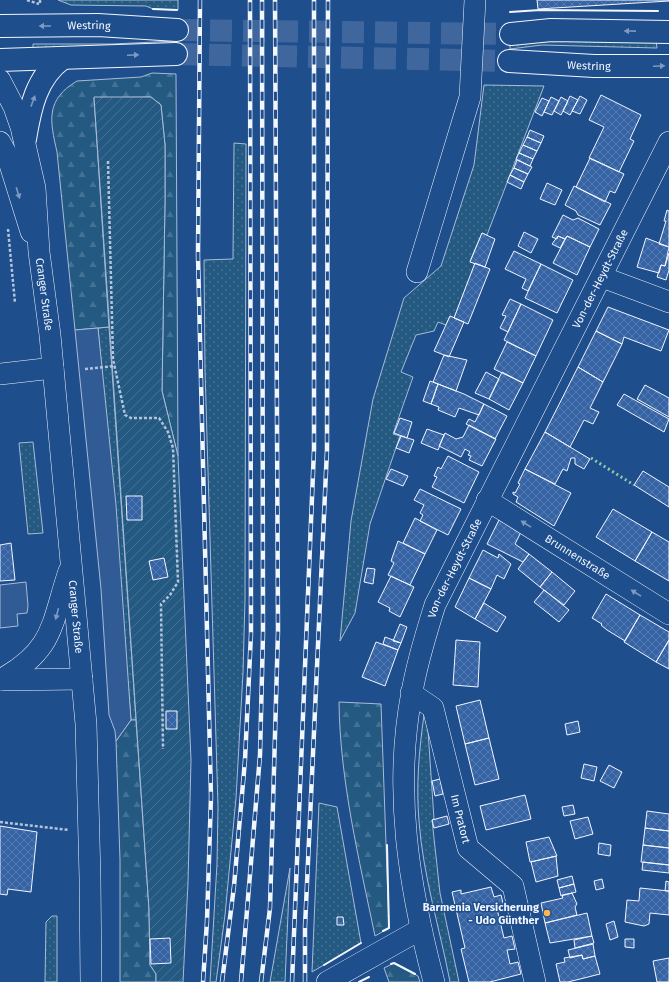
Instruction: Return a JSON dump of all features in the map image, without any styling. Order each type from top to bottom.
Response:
[{"type":"main road","name":"Westring","points":[[0,26],[98,25],[177,30]]},
{"type":"main road","points":[[511,34],[551,30],[669,32]]},
{"type":"main road","points":[[0,60],[176,54]]},
{"type":"main road","points":[[25,139],[30,110],[36,92],[47,75],[63,58]]},
{"type":"main road","name":"Westring","points":[[509,61],[594,66],[669,66]]},
{"type":"street","points":[[417,272],[470,97],[475,0]]},
{"type":"street","name":"Cranger Straße","points":[[0,80],[14,107],[25,139],[35,188],[39,252],[46,298],[82,679],[88,777],[91,982]]},
{"type":"street","name":"Cranger Straße","points":[[0,142],[7,155],[18,196],[39,252]]},
{"type":"street","name":"Von-der-Heydt-Straße","points":[[434,982],[421,929],[408,862],[403,812],[404,746],[411,693],[420,655],[435,604],[602,277],[669,142]]},
{"type":"street","points":[[602,277],[669,302]]},
{"type":"street","points":[[0,374],[53,368]]},
{"type":"street","name":"Brunnenstraße","points":[[487,500],[669,614]]},
{"type":"street","points":[[0,680],[18,670],[28,662],[44,642],[55,621],[61,594],[72,563]]},
{"type":"street","points":[[0,680],[82,679]]},
{"type":"street","name":"Im Pratort","points":[[411,693],[432,708],[468,848],[513,886],[535,982]]},
{"type":"street","points":[[328,982],[421,929]]},
{"type":"path","points":[[40,0],[40,5]]},
{"type":"path","points":[[108,161],[113,359],[125,415],[131,418],[159,418],[168,432],[173,448],[178,582],[170,595],[161,604],[163,749]]},
{"type":"path","points":[[8,225],[15,303]]},
{"type":"path","points":[[85,370],[115,366]]},
{"type":"path","points":[[0,822],[88,832]]},
{"type":"green space","points":[[58,0],[178,0],[178,10],[153,9],[146,6],[71,5]]},
{"type":"green space","points":[[542,39],[656,41],[657,48],[542,45],[510,49],[510,44]]},
{"type":"green space","points":[[176,41],[176,45],[33,50],[33,44],[112,44]]},
{"type":"green space","points":[[152,73],[176,74],[178,456],[162,391],[165,145],[161,105],[151,97],[94,98],[109,327],[75,330],[57,152],[52,121],[52,112],[59,96],[77,81],[141,77]]},
{"type":"green space","points":[[484,85],[544,86],[487,235],[482,233],[470,261],[475,264],[454,318],[450,316],[446,325],[438,322],[434,331],[416,335],[401,372],[413,377],[393,434],[400,436],[370,524],[355,613],[340,641],[351,521],[373,399],[404,298],[441,266],[474,165]]},
{"type":"green space","points":[[94,97],[151,97],[161,105],[165,145],[162,391],[178,456],[191,760],[188,883],[183,982],[156,982],[156,974],[150,965],[149,909]]},
{"type":"green space","points":[[234,143],[246,144],[245,599],[243,673],[236,798],[225,915],[216,982],[210,982],[217,864],[218,807],[205,370],[204,260],[233,259]]},
{"type":"green space","points":[[109,327],[136,720],[131,720],[98,328]]},
{"type":"green space","points":[[33,442],[43,533],[28,534],[19,443]]},
{"type":"green space","points":[[339,702],[381,704],[389,928],[375,936],[351,820],[340,732]]},
{"type":"green space","points":[[424,715],[427,716],[434,819],[432,820],[440,893],[459,982],[450,982],[428,882],[421,842],[418,808],[418,781],[419,755]]},
{"type":"green space","points":[[131,720],[136,720],[149,909],[150,965],[156,974],[156,982],[120,982],[120,860],[116,741]]},
{"type":"green space","points":[[319,803],[337,807],[361,943],[312,972]]},
{"type":"green space","points":[[290,868],[285,982],[270,982]]},
{"type":"green space","points":[[52,916],[57,916],[57,982],[45,982],[46,922]]},
{"type":"green space","points":[[394,963],[418,976],[420,982],[389,982],[384,968]]},
{"type":"shaded area","points":[[98,328],[116,505],[131,720],[116,741],[115,731],[109,715],[101,589],[75,330]]},
{"type":"shaded area","points":[[26,582],[28,606],[27,613],[17,614],[18,626],[0,628],[0,585]]},
{"type":"building","points":[[537,0],[669,0],[669,1],[538,9]]},
{"type":"building","points":[[601,95],[641,115],[630,139],[634,141],[619,172],[589,158],[604,127],[589,120]]},
{"type":"building","points":[[570,96],[578,100],[570,115],[563,111]]},
{"type":"building","points":[[580,96],[587,100],[580,114],[572,111]]},
{"type":"building","points":[[551,97],[559,101],[552,115],[544,112]]},
{"type":"building","points":[[561,97],[568,101],[561,115],[554,111]]},
{"type":"building","points":[[542,98],[549,101],[542,116],[535,112]]},
{"type":"building","points":[[530,130],[544,136],[541,143],[527,137]]},
{"type":"building","points":[[527,137],[541,143],[537,151],[523,145]]},
{"type":"building","points":[[523,145],[537,151],[533,159],[519,153]]},
{"type":"building","points":[[519,153],[533,159],[530,166],[516,159]]},
{"type":"building","points":[[590,158],[624,174],[615,193],[610,191],[605,202],[576,187]]},
{"type":"building","points":[[517,160],[532,167],[528,174],[514,168]]},
{"type":"building","points":[[514,168],[528,174],[524,182],[510,175]]},
{"type":"building","points":[[510,175],[524,182],[521,189],[507,182]]},
{"type":"building","points":[[547,183],[562,190],[555,205],[540,199]]},
{"type":"building","points":[[574,186],[611,204],[600,225],[578,215],[576,211],[565,205]]},
{"type":"building","points":[[667,210],[669,211],[669,247],[659,244],[666,221],[664,221]]},
{"type":"building","points":[[563,215],[573,220],[578,218],[599,229],[590,247],[567,236],[565,239],[558,236],[557,239],[552,237]]},
{"type":"building","points":[[524,232],[538,239],[531,253],[518,246]]},
{"type":"building","points":[[482,233],[495,239],[485,267],[470,262]]},
{"type":"building","points":[[558,236],[565,239],[560,248],[552,244]]},
{"type":"building","points":[[567,236],[590,247],[577,275],[553,263]]},
{"type":"building","points":[[646,238],[669,247],[665,266],[661,265],[659,273],[637,267]]},
{"type":"building","points":[[514,251],[541,264],[528,291],[522,288],[526,279],[505,269]]},
{"type":"building","points":[[669,253],[669,270],[666,280],[657,277],[661,265],[665,266]]},
{"type":"building","points":[[475,263],[490,269],[468,324],[454,318]]},
{"type":"building","points":[[541,264],[573,280],[557,313],[525,298]]},
{"type":"building","points":[[510,299],[521,304],[508,332],[500,328],[506,316],[502,315]]},
{"type":"building","points":[[521,304],[553,320],[536,356],[504,340]]},
{"type":"building","points":[[608,307],[669,330],[661,351],[624,337],[622,344],[596,331]]},
{"type":"building","points":[[450,316],[464,322],[449,357],[434,351]]},
{"type":"building","points":[[596,331],[622,344],[603,382],[578,367]]},
{"type":"building","points":[[507,342],[536,356],[523,383],[494,369]]},
{"type":"building","points":[[444,355],[467,360],[456,391],[433,382]]},
{"type":"building","points":[[578,367],[603,382],[590,408],[599,412],[593,424],[584,420],[570,447],[545,432]]},
{"type":"building","points":[[486,372],[499,379],[489,399],[475,393]]},
{"type":"building","points":[[502,372],[523,383],[509,410],[489,399]]},
{"type":"building","points":[[430,381],[438,384],[431,404],[423,401]]},
{"type":"building","points":[[438,384],[484,404],[479,415],[459,408],[455,417],[438,410],[439,407],[431,404]]},
{"type":"building","points":[[645,385],[669,398],[669,417],[637,399]]},
{"type":"building","points":[[624,394],[669,419],[664,432],[617,405]]},
{"type":"building","points":[[484,404],[507,416],[495,439],[466,424],[469,419],[475,422]]},
{"type":"building","points":[[400,418],[412,422],[407,438],[394,433]]},
{"type":"building","points":[[469,425],[496,439],[482,466],[469,460],[471,456],[468,455],[470,452],[465,449],[461,457],[439,446],[445,433],[456,439],[463,437]]},
{"type":"building","points":[[427,429],[444,435],[438,450],[421,443]]},
{"type":"building","points":[[545,432],[590,459],[584,469],[575,464],[575,458],[571,458],[567,471],[563,469],[555,484],[525,469]]},
{"type":"building","points":[[401,436],[414,440],[409,453],[396,448]]},
{"type":"building","points":[[448,456],[479,472],[464,503],[432,487],[437,477],[434,476],[438,467],[441,469]]},
{"type":"building","points":[[391,469],[408,476],[403,486],[386,479]]},
{"type":"building","points":[[525,469],[571,493],[554,526],[516,502],[518,497],[513,494],[513,492],[515,493],[520,484],[518,483]]},
{"type":"building","points":[[643,471],[669,487],[669,507],[634,485]]},
{"type":"building","points":[[420,489],[461,509],[448,535],[420,521],[423,515],[420,513],[424,505],[414,500]]},
{"type":"building","points":[[126,496],[142,496],[142,520],[127,520]]},
{"type":"building","points":[[613,509],[652,532],[635,561],[596,537]]},
{"type":"building","points":[[415,518],[437,530],[425,554],[403,543]]},
{"type":"building","points":[[499,520],[521,532],[515,544],[529,554],[523,562],[487,544]]},
{"type":"building","points":[[652,532],[669,542],[669,581],[635,561]]},
{"type":"building","points":[[398,541],[425,554],[410,585],[388,575],[394,563],[391,561]]},
{"type":"building","points":[[11,543],[15,580],[0,581],[0,545]]},
{"type":"building","points":[[483,550],[498,558],[499,554],[511,564],[504,579],[497,575],[491,589],[469,578]]},
{"type":"building","points":[[529,554],[552,572],[540,587],[518,569]]},
{"type":"building","points":[[164,558],[168,577],[153,580],[149,561]]},
{"type":"building","points":[[367,568],[375,569],[373,584],[364,582]]},
{"type":"building","points":[[552,572],[575,591],[564,605],[540,587]]},
{"type":"building","points":[[391,576],[414,587],[400,617],[389,611],[390,608],[378,602]]},
{"type":"building","points":[[469,578],[491,589],[475,619],[455,607]]},
{"type":"building","points":[[544,590],[569,610],[559,622],[534,602]]},
{"type":"building","points":[[606,594],[640,615],[625,641],[607,630],[601,625],[602,624],[592,618]]},
{"type":"building","points":[[484,603],[506,617],[497,632],[475,619]]},
{"type":"building","points":[[640,615],[669,632],[669,640],[656,662],[624,642]]},
{"type":"building","points":[[400,624],[407,627],[401,643],[393,641]]},
{"type":"building","points":[[385,637],[401,643],[398,650],[383,644]]},
{"type":"building","points":[[456,640],[480,642],[478,687],[453,685]]},
{"type":"building","points":[[669,640],[669,669],[656,662]]},
{"type":"building","points":[[376,642],[398,650],[385,686],[362,677]]},
{"type":"building","points":[[480,700],[489,738],[465,744],[456,706]]},
{"type":"building","points":[[166,711],[177,711],[177,729],[166,729]]},
{"type":"building","points":[[578,721],[580,732],[567,735],[565,724]]},
{"type":"building","points":[[489,738],[499,779],[475,785],[465,744]]},
{"type":"building","points":[[584,764],[597,767],[594,781],[581,778]]},
{"type":"building","points":[[609,765],[622,772],[614,788],[600,781]]},
{"type":"building","points":[[440,779],[443,794],[435,796],[432,781]]},
{"type":"building","points":[[525,795],[531,819],[486,830],[480,806]]},
{"type":"building","points":[[573,805],[575,814],[564,816],[562,807]]},
{"type":"building","points":[[647,811],[669,814],[669,831],[645,828]]},
{"type":"building","points":[[447,816],[449,824],[434,828],[432,820]]},
{"type":"building","points":[[588,817],[593,834],[575,839],[570,821]]},
{"type":"building","points":[[0,826],[37,832],[31,892],[8,889],[7,895],[0,894]]},
{"type":"building","points":[[645,828],[669,831],[669,848],[643,845]]},
{"type":"building","points":[[549,837],[557,856],[530,862],[526,842]]},
{"type":"building","points":[[599,843],[611,845],[610,856],[598,854]]},
{"type":"building","points":[[643,845],[669,848],[669,865],[641,862]]},
{"type":"building","points":[[556,856],[558,876],[536,882],[531,862]]},
{"type":"building","points":[[643,862],[669,865],[669,873],[642,870]]},
{"type":"building","points":[[572,876],[574,884],[559,888],[557,880]]},
{"type":"building","points":[[602,879],[604,888],[596,890],[594,881]]},
{"type":"building","points":[[666,881],[669,882],[669,891],[665,891]]},
{"type":"building","points":[[574,884],[576,892],[561,896],[559,888]]},
{"type":"building","points":[[491,887],[494,897],[501,895],[504,907],[497,909],[504,938],[512,936],[515,949],[507,950],[510,964],[518,962],[521,974],[490,982],[469,982],[461,949],[465,948],[452,892],[461,890],[461,894]]},
{"type":"building","points":[[640,888],[669,891],[669,915],[650,913],[649,924],[644,926],[625,922],[627,900],[639,901]]},
{"type":"building","points":[[572,893],[577,904],[575,907],[577,915],[545,923],[541,903],[563,898],[562,895]]},
{"type":"building","points":[[587,913],[592,936],[550,943],[545,923]]},
{"type":"building","points":[[337,917],[343,917],[344,925],[337,925]]},
{"type":"building","points":[[614,921],[618,937],[610,940],[606,924]]},
{"type":"building","points":[[592,936],[594,943],[575,948],[574,940]]},
{"type":"building","points":[[170,938],[171,963],[151,964],[150,939]]},
{"type":"building","points":[[625,939],[634,939],[634,948],[625,947]]},
{"type":"building","points":[[593,944],[595,956],[583,959],[582,955],[570,958],[568,950]]},
{"type":"building","points":[[582,955],[583,959],[595,956],[600,974],[568,982],[560,982],[556,964],[565,962],[564,958]]},
{"type":"building","points":[[669,958],[669,982],[657,982],[653,961]]},
{"type":"tunnel","points":[[177,30],[511,34]]},
{"type":"tunnel","points":[[176,54],[509,61]]},
{"type":"railway","points":[[200,0],[198,256],[211,797],[207,921],[203,982]]},
{"type":"railway","points":[[222,982],[234,886],[245,760],[251,634],[250,0]]},
{"type":"railway","points":[[241,982],[260,755],[263,634],[262,0]]},
{"type":"railway","points":[[261,982],[270,908],[278,631],[275,0]]},
{"type":"railway","points":[[292,982],[314,449],[314,0]]},
{"type":"railway","points":[[305,982],[305,927],[327,450],[328,0]]},
{"type":"hedge","points":[[591,458],[634,485]]},
{"type":"wall","points":[[153,9],[177,10]]},
{"type":"wall","points":[[510,12],[540,10],[658,11]]},
{"type":"wall","points":[[383,931],[389,928],[387,845]]},
{"type":"wall","points":[[324,965],[361,943]]},
{"type":"wall","points":[[391,964],[394,963],[415,974]]},
{"type":"wall","points":[[359,982],[369,977]]},
{"type":"place","name":"Barmenia Versicherung - Udo Günther","points":[[547,913]]}]
